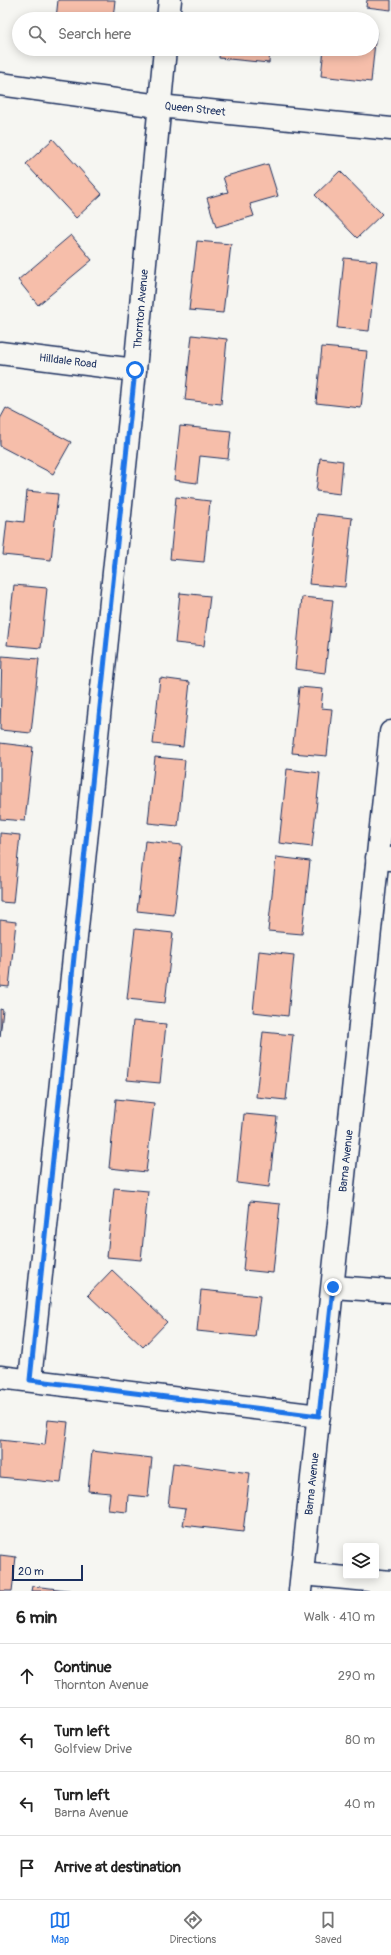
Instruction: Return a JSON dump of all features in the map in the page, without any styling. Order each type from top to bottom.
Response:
[{"type":"street","points":[[169,12],[170,0]]},
{"type":"street","name":"Thornton Avenue","points":[[30,1380],[135,370],[164,56]]},
{"type":"street","name":"Queen Street","points":[[0,84],[159,106],[391,129]]},
{"type":"street","name":"Hilldale Road","points":[[0,353],[135,370]]},
{"type":"street","name":"Barna Avenue","points":[[301,1583],[333,1287],[384,859],[391,732]]},
{"type":"street","points":[[333,1287],[391,1291]]},
{"type":"street","points":[[0,1377],[319,1416]]},
{"type":"street","points":[[301,1583],[391,1582]]},
{"type":"building","points":[[58,0],[115,0],[114,12],[57,12]]},
{"type":"building","points":[[367,0],[391,0],[391,10],[366,7]]},
{"type":"building","points":[[219,56],[270,56],[269,63],[219,58]]},
{"type":"building","points":[[323,56],[374,56],[371,82],[321,76]]},
{"type":"building","points":[[53,139],[102,194],[76,218],[26,164]]},
{"type":"building","points":[[268,164],[278,196],[250,204],[254,216],[216,227],[207,198],[228,192],[223,177]]},
{"type":"building","points":[[340,171],[382,214],[357,238],[315,195]]},
{"type":"building","points":[[71,235],[92,260],[38,305],[18,280]]},
{"type":"building","points":[[197,241],[231,244],[223,313],[189,310]]},
{"type":"building","points":[[344,258],[377,261],[369,331],[337,328]]},
{"type":"building","points":[[192,335],[227,339],[221,404],[185,400]]},
{"type":"building","points":[[322,347],[367,351],[361,408],[316,403]]},
{"type":"building","points":[[6,408],[71,442],[53,474],[0,446],[0,419]]},
{"type":"building","points":[[180,426],[231,431],[228,459],[200,456],[197,483],[174,480]]},
{"type":"building","points":[[320,458],[343,461],[340,494],[316,491]]},
{"type":"building","points":[[27,491],[58,494],[51,560],[3,555],[7,520],[24,522]]},
{"type":"building","points":[[176,497],[210,501],[204,562],[170,559]]},
{"type":"building","points":[[317,514],[352,518],[345,587],[309,584]]},
{"type":"building","points":[[14,585],[47,588],[41,648],[7,645]]},
{"type":"building","points":[[180,593],[210,596],[204,646],[175,643]]},
{"type":"building","points":[[302,597],[333,600],[325,673],[295,669]]},
{"type":"building","points":[[2,656],[39,659],[31,733],[0,730]]},
{"type":"building","points":[[160,678],[190,682],[183,747],[153,744]]},
{"type":"building","points":[[299,687],[323,689],[321,708],[332,709],[327,756],[292,753]]},
{"type":"building","points":[[0,743],[33,747],[25,821],[0,819]]},
{"type":"building","points":[[155,757],[185,760],[178,826],[148,823]]},
{"type":"building","points":[[287,769],[320,773],[312,847],[279,843]]},
{"type":"building","points":[[0,833],[20,835],[13,903],[0,902]]},
{"type":"building","points":[[145,841],[182,845],[174,915],[137,911]]},
{"type":"building","points":[[276,857],[310,861],[302,934],[268,931]]},
{"type":"building","points":[[0,920],[16,922],[9,987],[0,986]]},
{"type":"building","points":[[135,929],[173,933],[165,1003],[127,999]]},
{"type":"building","points":[[259,951],[294,955],[288,1016],[253,1012]]},
{"type":"building","points":[[0,1009],[3,1010],[0,1037]]},
{"type":"building","points":[[133,1021],[166,1024],[160,1083],[127,1080]]},
{"type":"building","points":[[263,1032],[293,1035],[286,1100],[256,1097]]},
{"type":"building","points":[[116,1099],[154,1103],[146,1172],[109,1168]]},
{"type":"building","points":[[244,1114],[277,1117],[269,1187],[237,1183]]},
{"type":"building","points":[[114,1188],[148,1191],[141,1260],[107,1257]]},
{"type":"building","points":[[250,1201],[280,1204],[273,1273],[243,1270]]},
{"type":"building","points":[[112,1270],[167,1322],[143,1347],[88,1295]]},
{"type":"building","points":[[201,1290],[260,1296],[255,1337],[197,1331]]},
{"type":"building","points":[[48,1420],[68,1422],[61,1483],[0,1477],[0,1440],[45,1445]]},
{"type":"building","points":[[92,1451],[152,1458],[148,1497],[128,1495],[127,1512],[108,1510],[110,1493],[88,1491]]},
{"type":"building","points":[[173,1463],[250,1473],[243,1532],[183,1525],[186,1508],[168,1506]]},
{"type":"building","points":[[0,1555],[16,1557],[12,1591],[0,1591]]},
{"type":"building","points":[[32,1586],[76,1591],[31,1591]]},
{"type":"route","points":[[135,370],[30,1380],[319,1416],[333,1287]]}]
